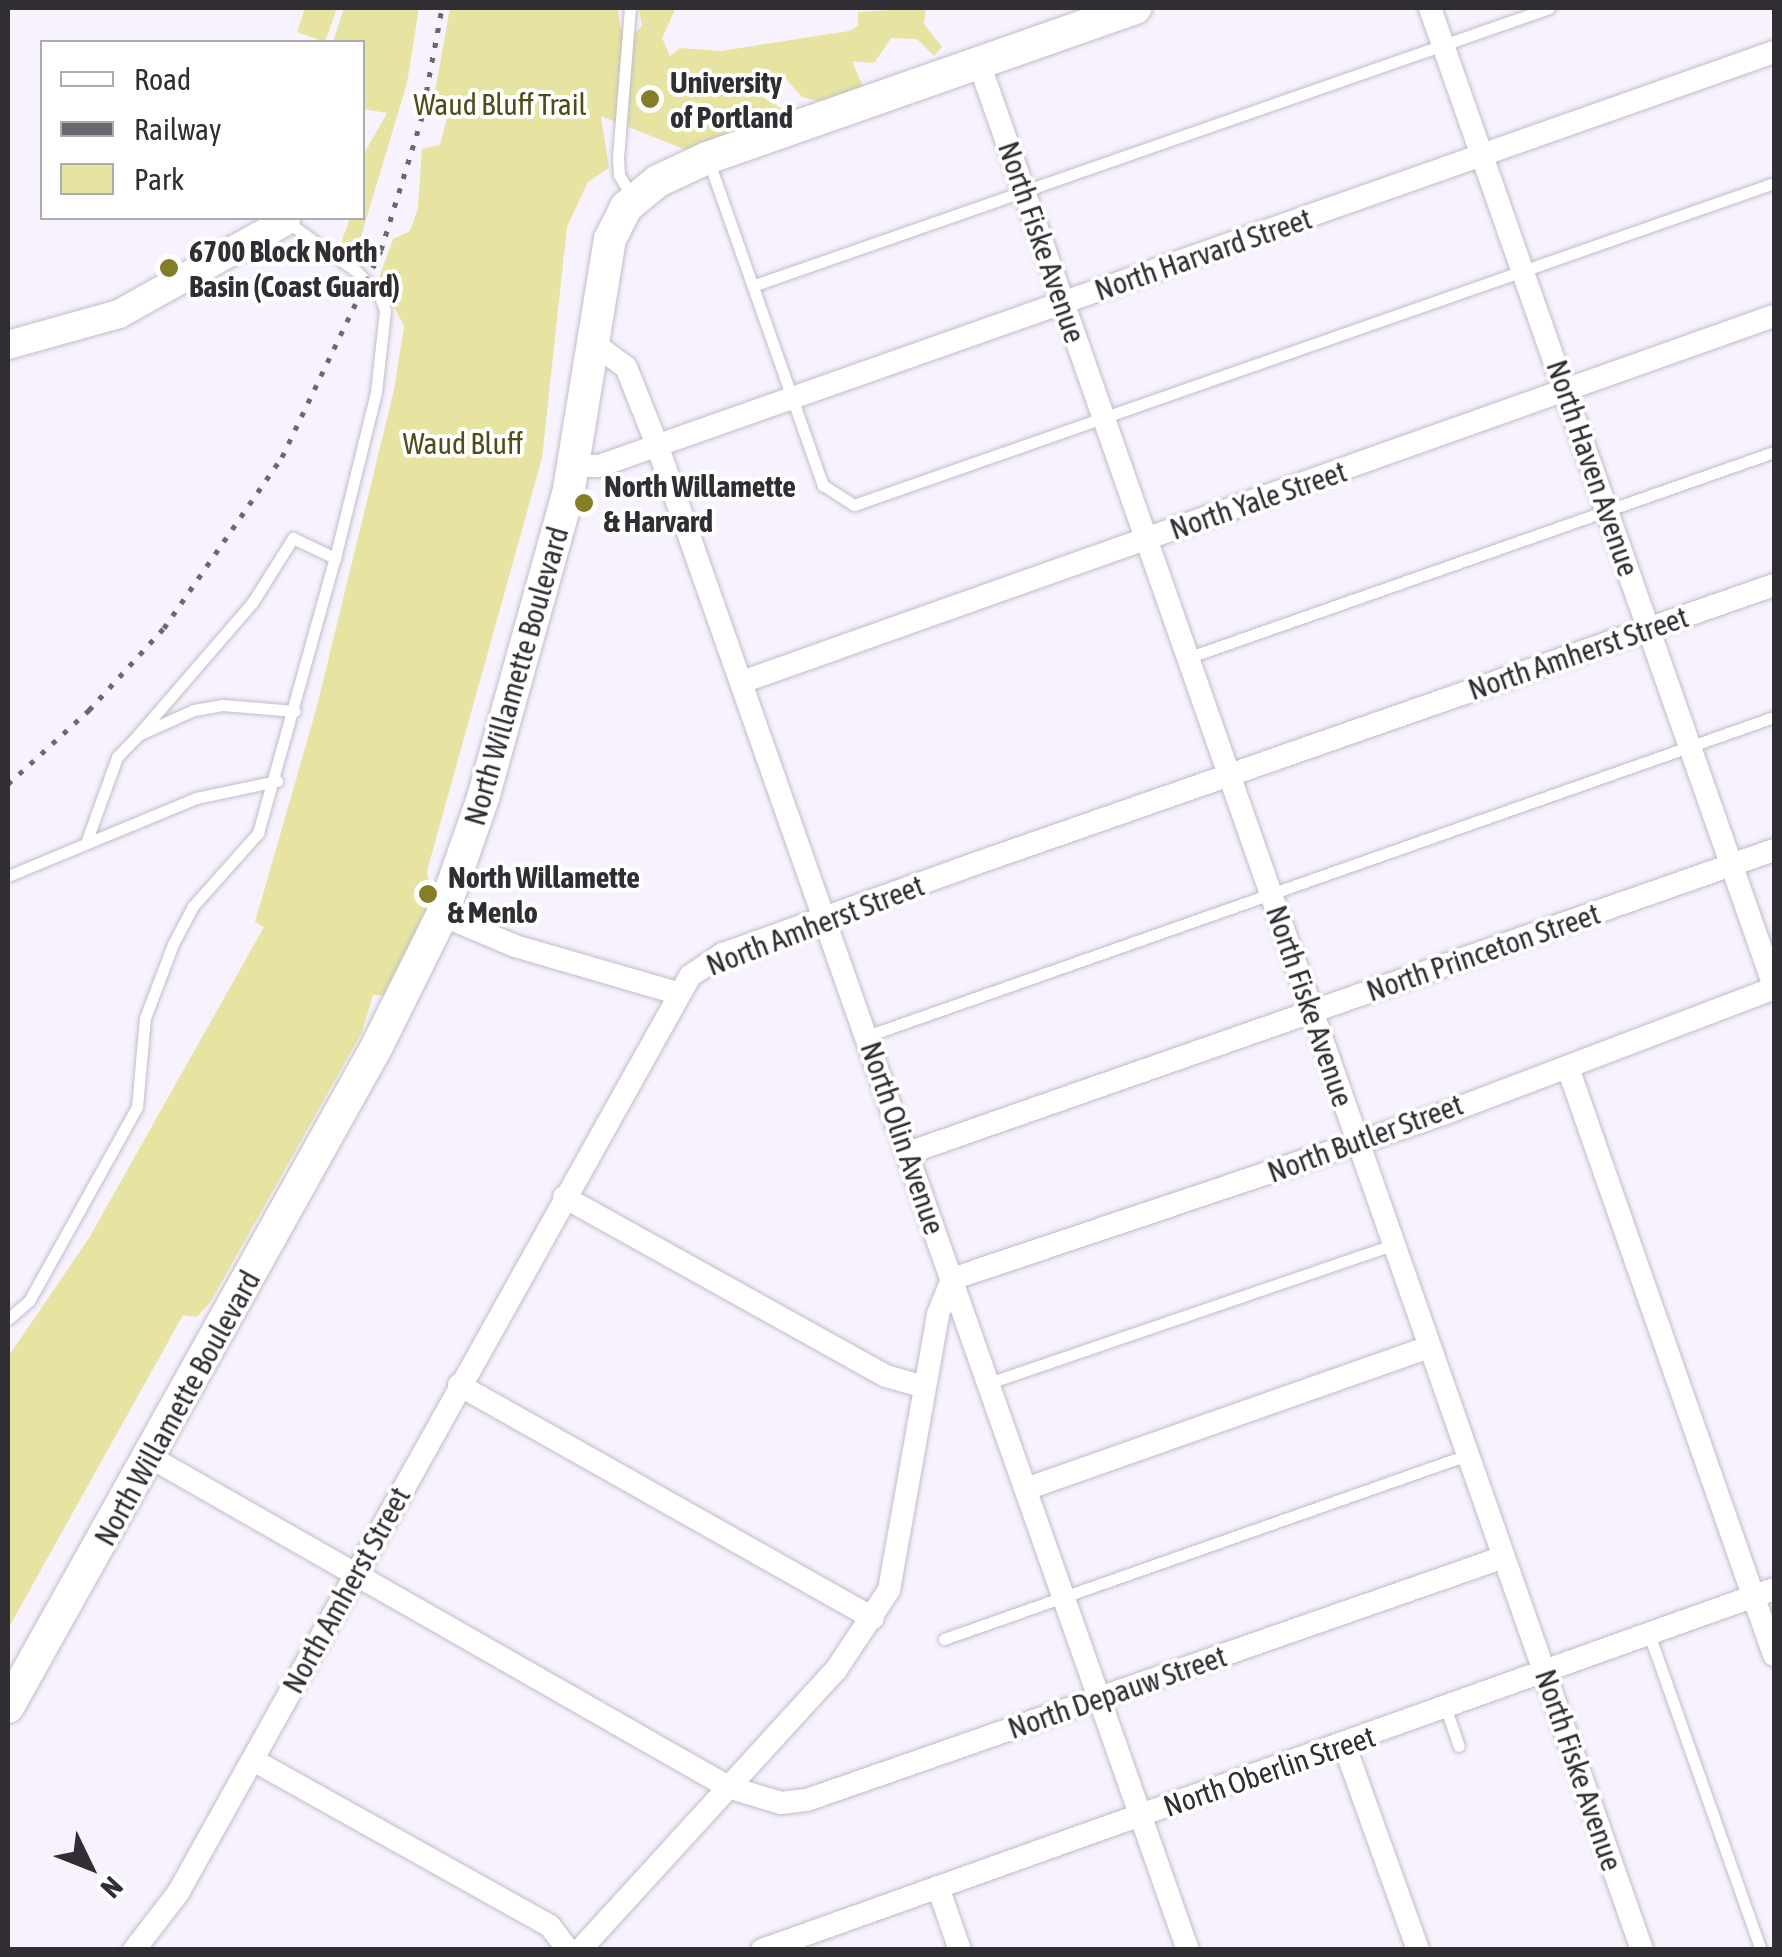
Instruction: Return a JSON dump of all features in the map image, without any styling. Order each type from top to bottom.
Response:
[{"type":"main road","points":[[634,198],[708,158],[1136,8]]},
{"type":"main road","name":"North Willamette Boulevard","points":[[8,1707],[376,1048],[442,915],[483,798],[574,466],[610,239],[634,198]]},
{"type":"street","name":"North Haven Avenue","points":[[1430,8],[1774,987]]},
{"type":"street","name":"North Harvard Street","points":[[574,466],[594,468],[1774,52]]},
{"type":"street","name":"North Fiske Avenue","points":[[978,63],[1642,1950]]},
{"type":"street","points":[[8,345],[132,308],[286,221]]},
{"type":"street","name":"North Yale Street","points":[[742,682],[1774,316]]},
{"type":"street","name":"North Olin Avenue","points":[[594,344],[626,366],[657,445],[1188,1950]]},
{"type":"street","name":"North Amherst Street","points":[[146,1946],[678,993],[723,954],[1774,585]]},
{"type":"street","name":"North Princeton Street","points":[[908,1154],[1774,850]]},
{"type":"street","points":[[442,915],[515,946],[678,993]]},
{"type":"street","name":"North Butler Street","points":[[952,1279],[1568,1068],[1774,987]]},
{"type":"street","points":[[1568,1068],[1764,1593],[1774,1655]]},
{"type":"street","points":[[564,1198],[886,1376],[924,1387]]},
{"type":"street","points":[[580,1950],[836,1670],[873,1618],[896,1570],[924,1387],[952,1279]]},
{"type":"street","points":[[1026,1489],[1430,1346]]},
{"type":"street","points":[[459,1386],[873,1618]]},
{"type":"street","name":"North Depauw Street","points":[[150,1457],[728,1787],[781,1803],[807,1800],[1504,1557]]},
{"type":"street","name":"North Oberlin Street","points":[[762,1950],[1764,1593]]},
{"type":"street","points":[[1344,1744],[1418,1950]]},
{"type":"street","points":[[253,1760],[550,1926],[568,1950]]},
{"type":"street","points":[[938,1886],[960,1950]]},
{"type":"lane","points":[[630,8],[619,175],[634,198]]},
{"type":"lane","points":[[754,285],[1549,8]]},
{"type":"lane","points":[[708,158],[826,491],[854,504],[1104,421],[1774,183]]},
{"type":"lane","points":[[8,1319],[29,1301],[137,1107],[156,982],[192,906],[258,833],[277,781],[335,558],[376,392],[384,310],[378,294],[356,272],[286,221]]},
{"type":"lane","points":[[1188,658],[1774,452]]},
{"type":"lane","points":[[87,840],[117,757],[252,602],[293,538],[335,558]]},
{"type":"lane","points":[[138,736],[194,710],[222,705],[295,711]]},
{"type":"lane","points":[[866,1036],[1774,717]]},
{"type":"lane","points":[[8,876],[196,798],[277,781]]},
{"type":"lane","points":[[989,1384],[1394,1244]]},
{"type":"lane","points":[[944,1639],[1467,1454]]},
{"type":"lane","points":[[1649,1634],[1761,1950]]},
{"type":"lane","points":[[1446,1709],[1459,1746]]},
{"type":"green space","points":[[305,8],[337,8],[326,40],[297,32]]},
{"type":"green space","points":[[344,8],[419,8],[407,83],[356,253],[341,243],[349,220],[365,220],[365,152],[387,113],[365,109],[365,40],[334,40]]},
{"type":"green space","name":"Waud Bluff","points":[[450,8],[618,8],[620,27],[631,36],[642,26],[639,8],[676,8],[662,38],[670,56],[680,48],[721,51],[849,31],[858,26],[858,12],[926,8],[924,24],[942,47],[934,56],[917,39],[891,38],[874,63],[852,61],[863,87],[821,102],[802,97],[786,79],[771,80],[761,96],[790,114],[686,150],[601,116],[609,168],[588,182],[567,227],[542,458],[427,871],[431,900],[386,995],[373,995],[362,1032],[211,1301],[197,1317],[183,1315],[8,1629],[8,1357],[89,1238],[264,927],[255,922],[316,710],[394,390],[404,326],[379,278],[393,239],[410,231],[418,208],[422,149],[440,145],[449,110],[433,103]]},
{"type":"railway","points":[[8,784],[89,710],[164,628],[282,457],[381,250],[421,121],[442,8]]},
{"type":"place","name":"University of Portland","points":[[650,99]]},
{"type":"place","name":"6700 Block North Basin (Coast Guard)","points":[[169,268]]},
{"type":"place","name":"North Willamette & Harvard","points":[[584,503]]},
{"type":"place","name":"North Willamette & Menlo","points":[[428,894]]},
{"type":"park label","name":"Waud Bluff Trail","points":[[500,104]]}]
